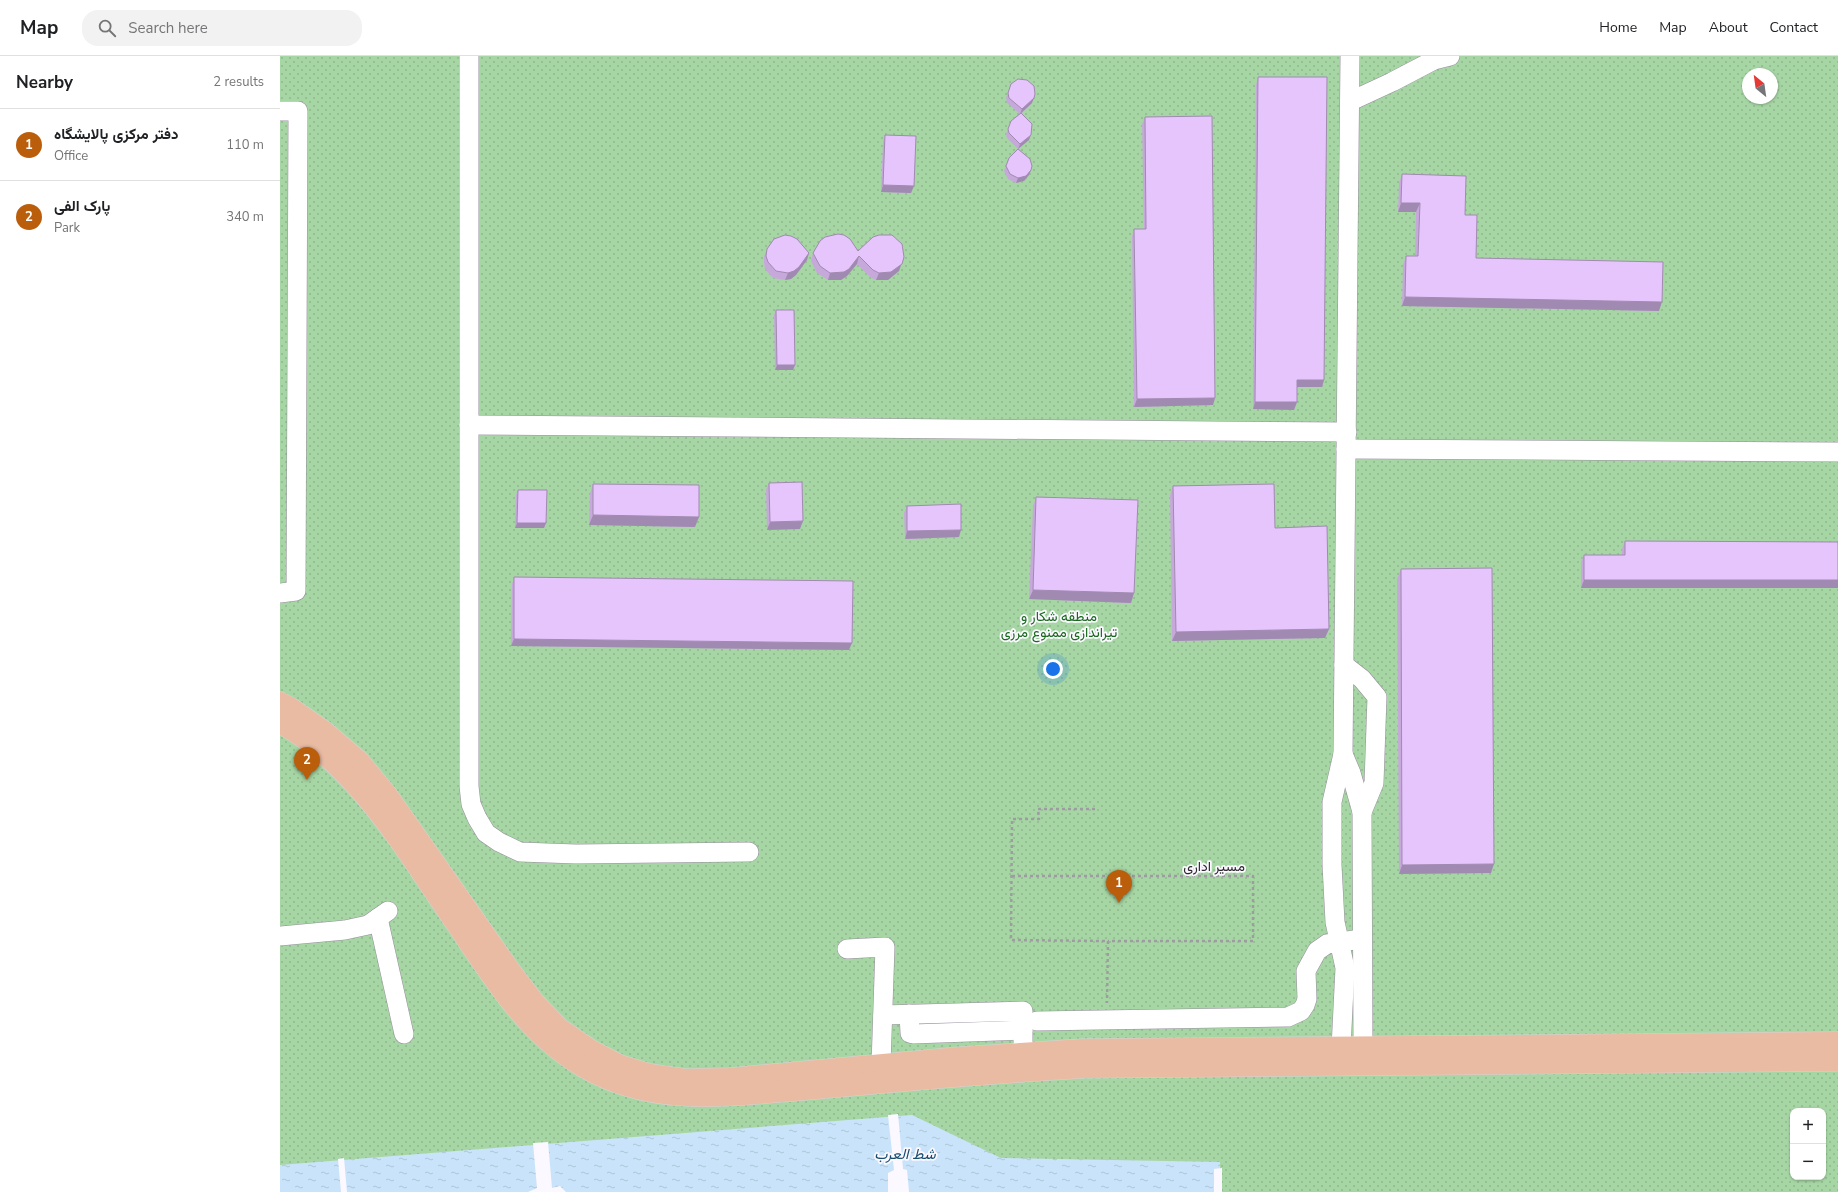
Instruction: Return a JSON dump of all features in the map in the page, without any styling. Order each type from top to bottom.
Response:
[{"type":"main road","points":[[280,703],[291,708],[324,732],[359,762],[388,796],[511,973],[534,1003],[559,1029],[591,1052],[620,1066],[650,1075],[685,1080],[730,1079],[881,1065],[1082,1050],[1352,1056],[1838,1060]]},
{"type":"main road","points":[[280,722],[314,745],[347,774],[374,806],[521,1014],[549,1042],[583,1066],[614,1081],[646,1091],[684,1096],[730,1096],[961,1075],[1083,1067],[1352,1056],[1838,1043]]},
{"type":"street","points":[[469,56],[469,786],[471,804],[486,833],[499,842],[520,852],[576,854],[749,852]]},
{"type":"street","points":[[1350,56],[1351,101],[1343,754],[1332,802],[1332,865],[1335,922],[1345,968],[1352,1056]]},
{"type":"street","points":[[1351,101],[1434,60],[1450,56]]},
{"type":"street","points":[[280,593],[296,591],[289,111]]},
{"type":"street","points":[[469,425],[1347,440],[1838,452]]},
{"type":"street","points":[[1344,665],[1362,679],[1377,697],[1374,783],[1362,812]]},
{"type":"street","points":[[1343,754],[1351,774],[1362,812],[1361,939],[1352,1056]]},
{"type":"street","points":[[1332,865],[1361,863]]},
{"type":"street","points":[[280,936],[345,930],[368,925],[383,914],[404,1034]]},
{"type":"street","points":[[1030,1026],[1108,1020],[1288,1017],[1295,1015],[1305,1006],[1307,999],[1306,971],[1335,922]]},
{"type":"street","points":[[1317,951],[1327,944],[1361,939]]},
{"type":"street","points":[[847,949],[885,947],[881,1065]]},
{"type":"street","points":[[883,1015],[1023,1011],[1030,1026],[1023,1054]]},
{"type":"path","name":"مسیر اداری","points":[[1012,876],[1253,876],[1252,941],[1011,940],[1012,819],[1038,819],[1038,809],[1094,810]]},
{"type":"path","points":[[1108,941],[1108,1020]]},
{"type":"green space","name":"منطقه شکار و تیراندازی ممنوع مرزی","points":[[280,56],[1838,56],[1838,1192],[280,1192]]},
{"type":"water","name":"شط العرب","points":[[912,1115],[1001,1158],[1220,1162],[1220,1192],[280,1192],[280,1165]]},
{"type":"pier","points":[[898,1114],[903,1169],[907,1170],[909,1192],[888,1192],[888,1173],[894,1170],[888,1115]]},
{"type":"pier","points":[[548,1142],[552,1188],[560,1186],[566,1192],[528,1192],[537,1188],[533,1143]]},
{"type":"pier","points":[[344,1158],[347,1192],[341,1192],[338,1159]]},
{"type":"pier","points":[[1222,1168],[1222,1192],[1214,1192],[1214,1169]]},
{"type":"building","points":[[1258,77],[1327,77],[1324,380],[1297,380],[1297,402],[1255,402]]},
{"type":"building","points":[[1018,79],[1027,80],[1034,86],[1034,98],[1022,109],[1009,98],[1008,93],[1011,84]]},
{"type":"building","points":[[1021,113],[1032,124],[1031,135],[1020,144],[1009,133],[1008,129],[1011,121]]},
{"type":"building","points":[[1212,116],[1215,398],[1137,399],[1134,229],[1146,229],[1145,117]]},
{"type":"building","points":[[885,135],[916,136],[914,186],[883,185]]},
{"type":"building","points":[[1018,149],[1030,159],[1032,166],[1031,170],[1026,176],[1018,178],[1010,174],[1006,166],[1009,158]]},
{"type":"building","points":[[1402,174],[1466,176],[1465,215],[1477,215],[1476,258],[1663,262],[1662,302],[1405,297],[1406,256],[1418,256],[1420,203],[1401,203]]},
{"type":"building","points":[[838,234],[844,235],[850,239],[858,251],[873,237],[879,235],[892,235],[902,244],[904,257],[902,264],[891,272],[879,273],[873,270],[859,256],[849,269],[844,272],[830,273],[820,266],[813,253],[820,241],[825,237]]},
{"type":"building","points":[[785,235],[797,239],[809,253],[799,267],[788,273],[776,271],[768,262],[766,256],[767,249],[774,239]]},
{"type":"building","points":[[776,310],[794,310],[795,365],[777,365]]},
{"type":"building","points":[[802,482],[803,521],[770,522],[769,483]]},
{"type":"building","points":[[593,484],[699,485],[699,517],[593,515]]},
{"type":"building","points":[[1274,484],[1275,528],[1327,526],[1329,629],[1176,632],[1173,486]]},
{"type":"building","points":[[518,490],[547,490],[546,523],[517,523]]},
{"type":"building","points":[[1036,497],[1138,500],[1134,593],[1033,590]]},
{"type":"building","points":[[961,504],[961,530],[907,531],[907,506]]},
{"type":"building","points":[[1625,541],[1838,542],[1838,580],[1584,580],[1584,555],[1625,555]]},
{"type":"building","points":[[1492,568],[1494,864],[1402,865],[1401,569]]},
{"type":"building","points":[[514,577],[853,581],[852,643],[514,639]]},
{"type":"place","name":"پارک الفی","points":[[307,780]]},
{"type":"place","name":"دفتر مرکزی پالایشگاه","points":[[1119,903]]}]
